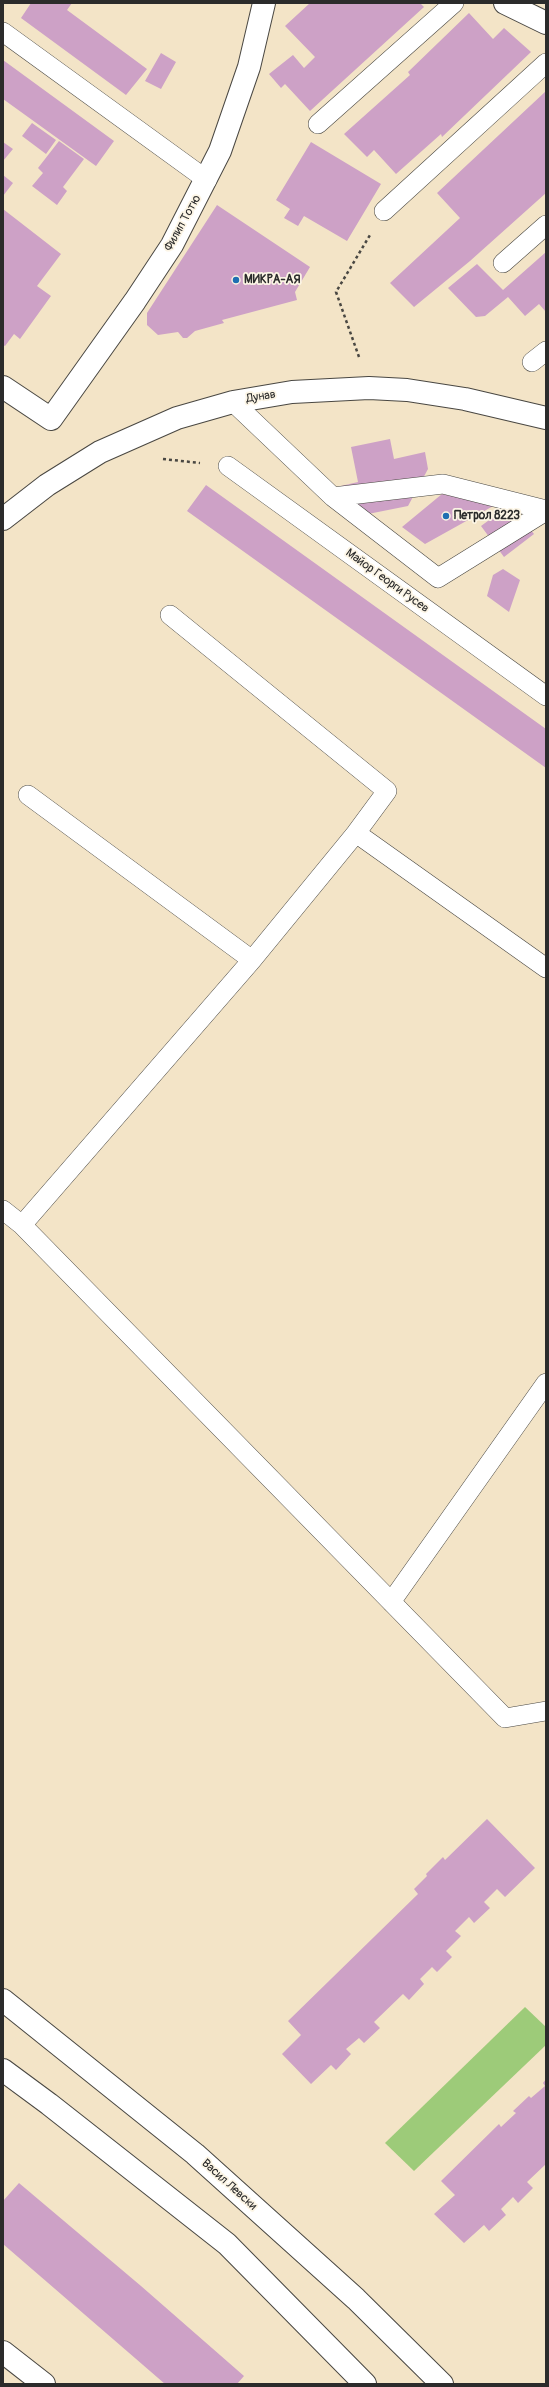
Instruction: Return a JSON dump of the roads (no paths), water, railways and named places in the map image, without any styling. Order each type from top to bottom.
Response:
[{"type":"main road","name":"Филип Тотю","points":[[3,387],[51,419],[160,263],[207,180],[231,124],[249,67],[264,3]]},
{"type":"main road","points":[[505,3],[546,23]]},
{"type":"main road","name":"Дунав","points":[[3,519],[47,485],[100,452],[177,418],[233,402],[292,392],[369,388],[407,390],[465,399],[546,418]]},
{"type":"main road","name":"Васил Левски","points":[[3,2000],[196,2154],[356,2299],[442,2384]]},
{"type":"main road","points":[[3,2070],[56,2108],[227,2244],[365,2384]]},
{"type":"main road","points":[[3,2352],[44,2384]]},
{"type":"lane","points":[[318,124],[454,3]]},
{"type":"lane","points":[[3,32],[207,180]]},
{"type":"lane","points":[[384,211],[546,63]]},
{"type":"lane","points":[[503,263],[546,225]]},
{"type":"lane","points":[[233,402],[333,497],[438,578],[546,511]]},
{"type":"lane","name":"Майор Георги Русев","points":[[228,466],[546,696]]},
{"type":"lane","points":[[333,497],[443,484],[546,511]]},
{"type":"lane","points":[[22,1225],[252,960],[356,833],[387,791],[170,615]]},
{"type":"lane","points":[[28,795],[252,960]]},
{"type":"lane","points":[[356,833],[546,968]]},
{"type":"lane","points":[[3,1210],[22,1225],[505,1718],[546,1711]]},
{"type":"lane","points":[[391,1602],[546,1383]]},
{"type":"place","name":"МИКРА-АЯ","points":[[236,280]]},
{"type":"place","name":"Петрол 8223","points":[[446,516]]}]
